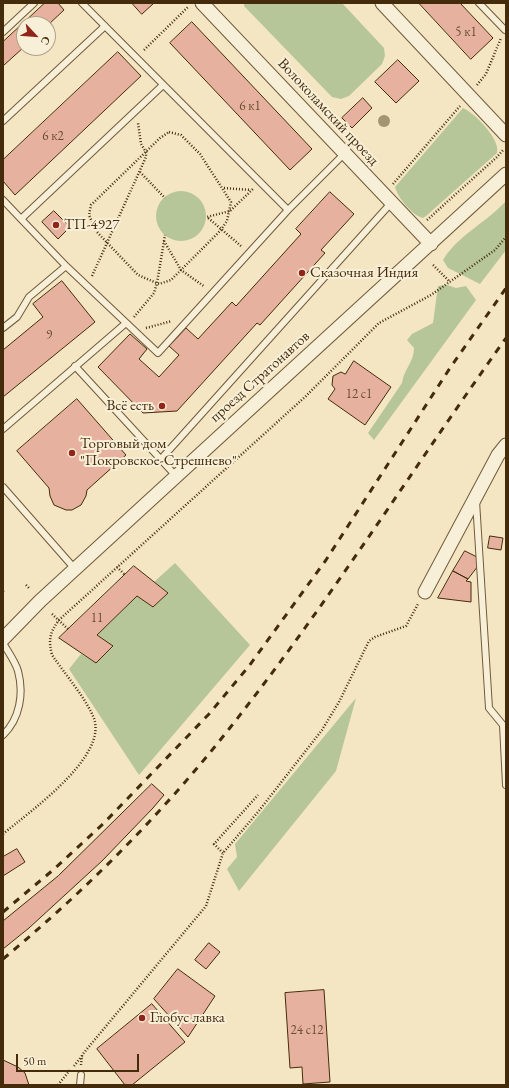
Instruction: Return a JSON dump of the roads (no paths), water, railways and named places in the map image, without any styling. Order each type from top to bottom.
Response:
[{"type":"street","points":[[382,3],[506,135]]},
{"type":"street","name":"Волоколамский проезд","points":[[197,4],[345,153],[431,244]]},
{"type":"street","name":"проезд Стратонавтов","points":[[3,639],[75,569],[506,174]]},
{"type":"street","points":[[424,592],[498,455],[506,445]]},
{"type":"lane","points":[[3,32],[34,3]]},
{"type":"lane","points":[[82,3],[288,210]]},
{"type":"lane","points":[[479,3],[505,30]]},
{"type":"lane","points":[[3,121],[105,26]]},
{"type":"lane","points":[[21,219],[163,85]]},
{"type":"lane","points":[[3,200],[87,287],[158,353],[288,210],[345,153]]},
{"type":"lane","points":[[161,459],[388,198]]},
{"type":"lane","points":[[3,328],[16,317],[29,297],[66,266]]},
{"type":"lane","points":[[3,429],[127,324]]},
{"type":"lane","points":[[76,366],[176,476]]},
{"type":"lane","points":[[3,487],[75,569]]},
{"type":"lane","points":[[476,496],[489,708],[503,725],[506,785]]},
{"type":"lane","points":[[3,643],[18,670],[21,696],[17,715],[3,735]]},
{"type":"lane","points":[[80,1085],[81,1075]]},
{"type":"railway","points":[[3,912],[53,870],[103,824],[209,714],[249,666],[326,560],[450,368],[506,288]]},
{"type":"railway","points":[[3,959],[64,906],[122,850],[177,791],[229,729],[266,682],[336,585],[506,338]]},
{"type":"place","name":"ТП-4927","points":[[56,225]]},
{"type":"place","name":"Сказочная Индия","points":[[302,273]]},
{"type":"place","name":"Всё есть","points":[[162,406]]},
{"type":"place","name":"Торговый дом \"Покровское-Стрешнево\"","points":[[72,453]]},
{"type":"place","name":"Глобус лавка","points":[[142,1018]]}]
